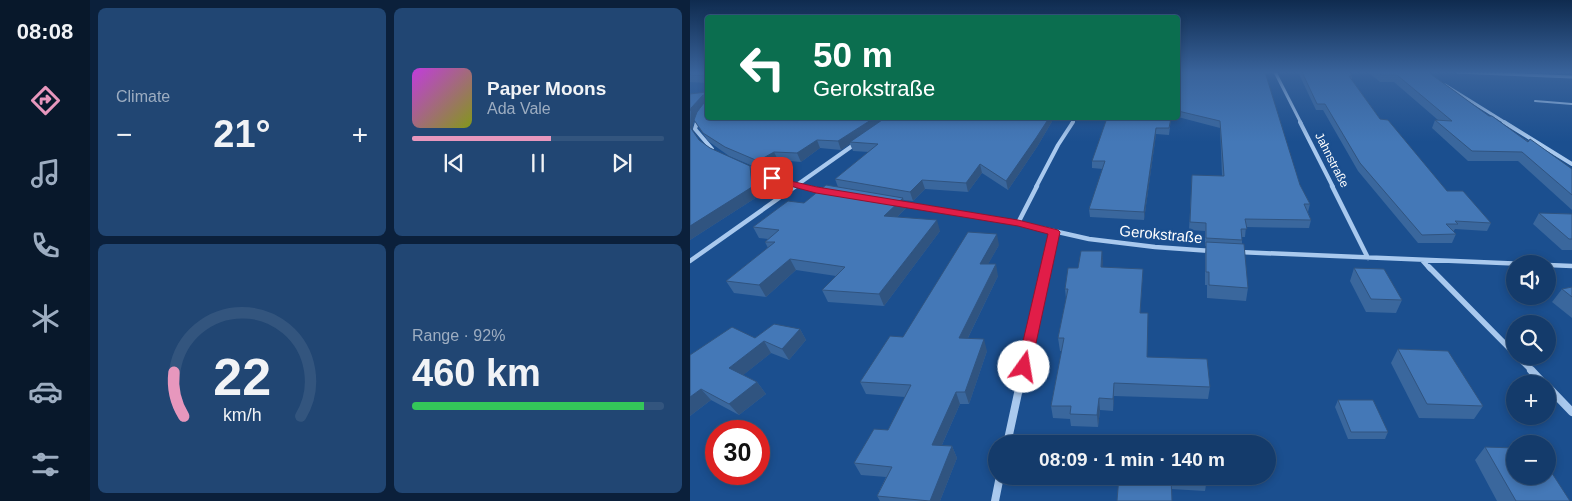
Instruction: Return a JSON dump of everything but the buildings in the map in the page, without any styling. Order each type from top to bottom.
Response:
[{"type":"street","name":"Jahnstraße","points":[[1287,95],[1368,258]]},
{"type":"street","points":[[1462,95],[1572,164]]},
{"type":"street","points":[[702,112],[695,123],[695,129],[709,148],[716,152]]},
{"type":"street","points":[[1018,223],[1058,145],[1074,120]]},
{"type":"street","points":[[690,260],[861,140]]},
{"type":"street","points":[[738,164],[798,186],[836,193]]},
{"type":"street","name":"Gerokstraße","points":[[893,202],[1018,223],[1089,239],[1154,247],[1222,251]]},
{"type":"street","points":[[1009,435],[1054,232]]},
{"type":"street","points":[[1232,252],[1506,263]]},
{"type":"street","points":[[1421,259],[1506,345]]},
{"type":"street","points":[[1556,265],[1572,266]]},
{"type":"street","points":[[1526,365],[1535,375]]},
{"type":"street","points":[[1556,395],[1572,412]]},
{"type":"street","points":[[994,501],[998,485]]},
{"type":"lane","points":[[1535,101],[1572,104]]},
{"type":"route","points":[[772,178],[816,190],[1018,223],[1054,232],[1024,367]]}]
